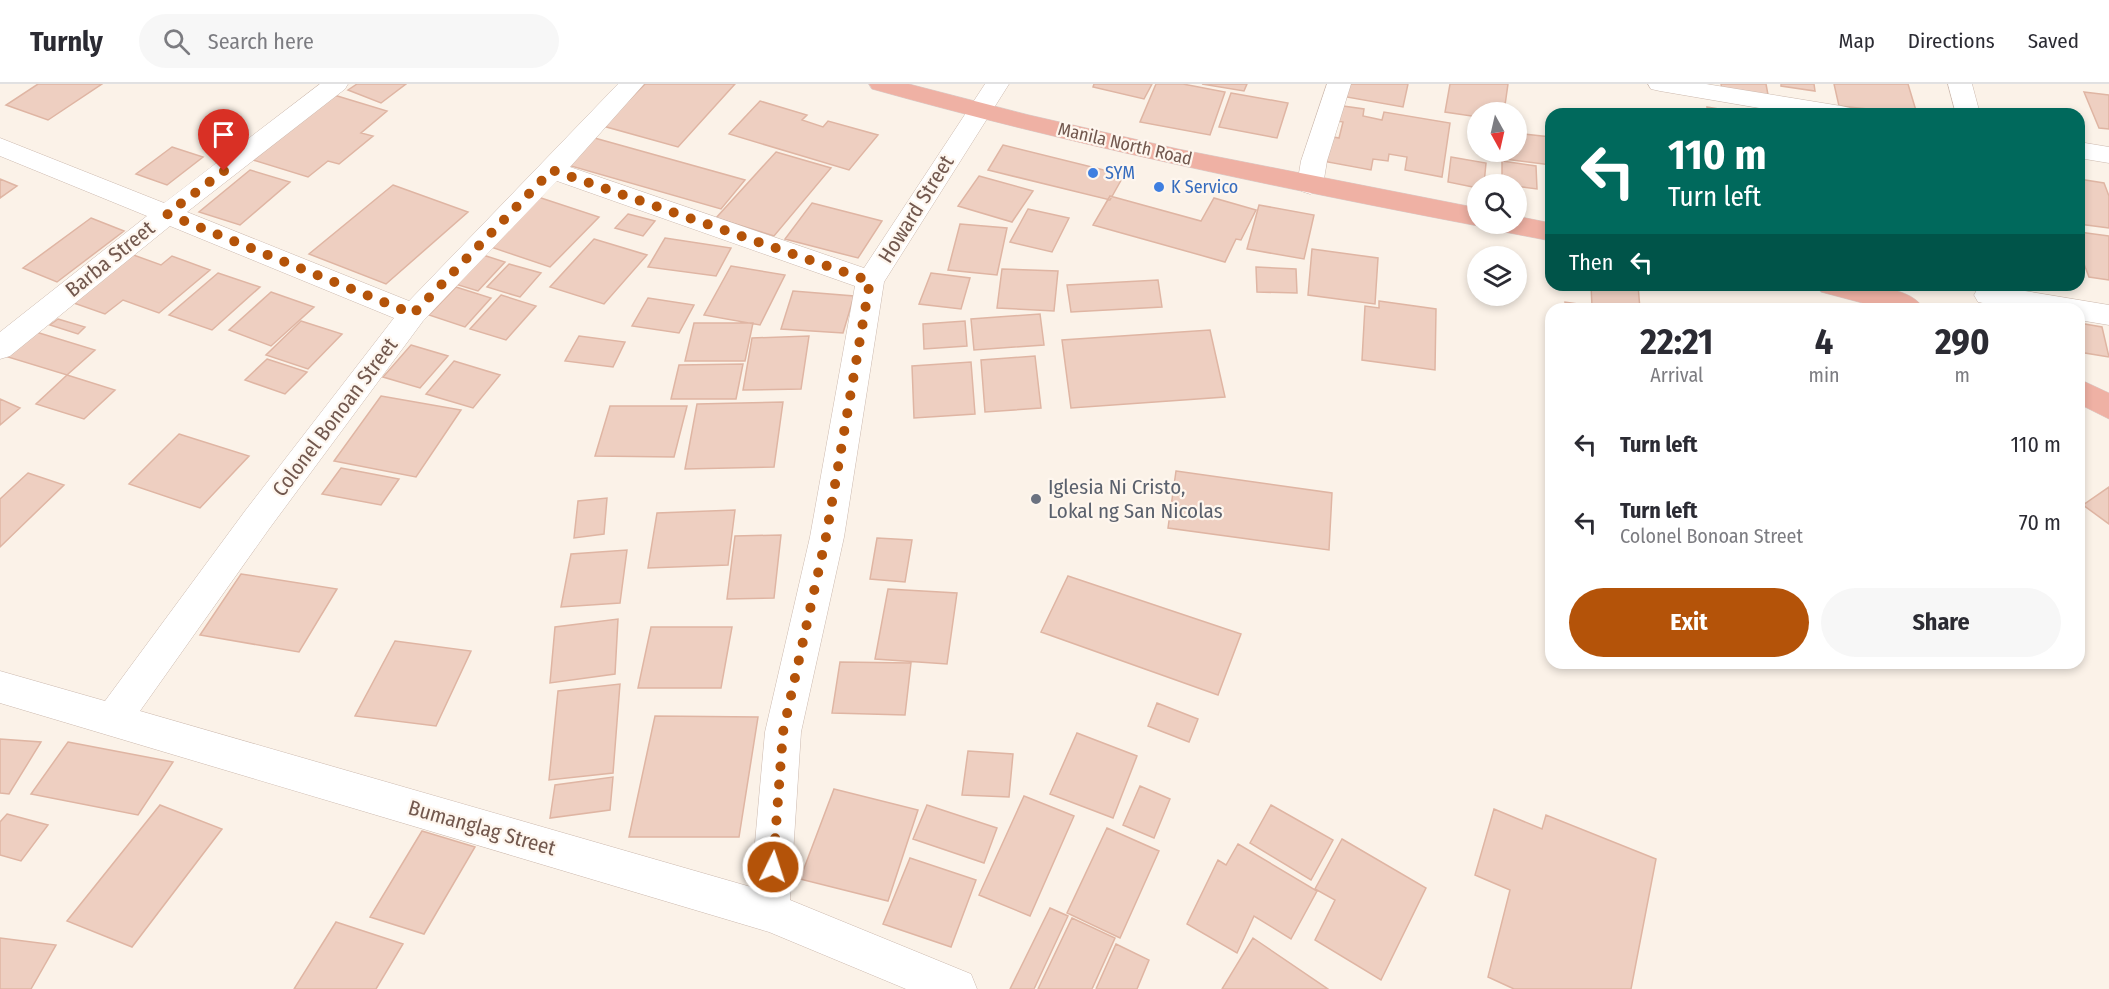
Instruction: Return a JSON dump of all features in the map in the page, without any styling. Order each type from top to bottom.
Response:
[{"type":"highway","name":"Manila North Road","points":[[881,84],[978,111],[1310,185],[1467,216]]},
{"type":"highway","points":[[1527,227],[1545,231]]},
{"type":"highway","points":[[1854,291],[1897,303]]},
{"type":"highway","points":[[2085,393],[2109,407]]},
{"type":"street","name":"Barba Street","points":[[0,348],[167,214],[336,84]]},
{"type":"street","name":"Colonel Bonoan Street","points":[[113,719],[258,520],[413,314],[632,84]]},
{"type":"street","name":"Howard Street","points":[[770,912],[783,732],[826,537],[870,281],[997,84]]},
{"type":"street","points":[[1310,185],[1314,160],[1339,84]]},
{"type":"street","points":[[1660,84],[1702,96],[1795,108]]},
{"type":"street","points":[[1960,84],[1966,108]]},
{"type":"street","points":[[0,146],[413,314]]},
{"type":"street","points":[[2085,151],[2109,155]]},
{"type":"street","points":[[552,170],[870,281]]},
{"type":"street","points":[[1987,296],[2035,303]]},
{"type":"street","points":[[2085,310],[2109,315]]},
{"type":"street","name":"Bumanglag Street","points":[[0,687],[770,912],[956,989]]},
{"type":"building","points":[[38,84],[102,84],[48,120],[6,105]]},
{"type":"building","points":[[357,84],[406,84],[381,103],[348,90]]},
{"type":"building","points":[[645,84],[735,84],[678,147],[603,126]]},
{"type":"building","points":[[1094,84],[1152,84],[1144,99],[1093,87]]},
{"type":"building","points":[[1156,84],[1183,84],[1225,92],[1210,135],[1140,122]]},
{"type":"building","points":[[1202,84],[1247,84],[1244,91]]},
{"type":"building","points":[[1344,84],[1408,84],[1403,107],[1341,96]]},
{"type":"building","points":[[1450,84],[1508,84],[1505,102],[1467,102],[1467,115],[1445,112]]},
{"type":"building","points":[[1721,84],[1766,84],[1769,100],[1723,94]]},
{"type":"building","points":[[1781,84],[1814,84],[1815,91],[1781,86]]},
{"type":"building","points":[[1834,84],[1908,84],[1915,108],[1858,108],[1839,106]]},
{"type":"building","points":[[2084,92],[2109,95],[2109,129],[2099,128]]},
{"type":"building","points":[[1231,93],[1288,103],[1277,138],[1219,127]]},
{"type":"building","points":[[334,95],[387,111],[361,133],[373,136],[339,164],[328,161],[308,177],[253,160]]},
{"type":"building","points":[[760,101],[807,115],[802,120],[823,127],[828,121],[878,135],[849,170],[729,134]]},
{"type":"building","points":[[1336,105],[1364,109],[1363,116],[1382,120],[1384,112],[1450,123],[1442,177],[1405,170],[1407,157],[1389,154],[1388,161],[1373,159],[1371,170],[1317,160],[1324,135],[1339,138],[1343,122],[1332,120]]},
{"type":"building","points":[[1527,134],[1545,136],[1545,164],[1527,162]]},
{"type":"building","points":[[591,137],[745,180],[721,209],[564,164]]},
{"type":"building","points":[[1003,145],[1124,175],[1110,200],[988,170]]},
{"type":"building","points":[[172,147],[203,157],[167,185],[136,174]]},
{"type":"building","points":[[776,152],[831,168],[774,236],[716,218]]},
{"type":"building","points":[[1451,157],[1467,160],[1467,162],[1486,163],[1485,174],[1467,174],[1467,186],[1448,182]]},
{"type":"building","points":[[1502,162],[1536,166],[1537,189],[1527,188],[1527,174],[1502,174]]},
{"type":"building","points":[[250,170],[290,182],[240,225],[199,212]]},
{"type":"building","points":[[979,176],[1033,191],[1012,222],[958,206]]},
{"type":"building","points":[[0,179],[17,186],[0,198]]},
{"type":"building","points":[[2085,180],[2104,183],[2109,196],[2109,228],[2085,225]]},
{"type":"building","points":[[393,185],[468,212],[386,284],[309,254]]},
{"type":"building","points":[[535,196],[599,217],[550,267],[485,245]]},
{"type":"building","points":[[1110,196],[1201,221],[1214,198],[1256,210],[1241,240],[1236,239],[1225,262],[1093,225]]},
{"type":"building","points":[[812,203],[882,221],[858,258],[785,239]]},
{"type":"building","points":[[1259,205],[1314,215],[1304,259],[1247,249]]},
{"type":"building","points":[[1028,209],[1069,218],[1052,252],[1010,242]]},
{"type":"building","points":[[628,214],[655,221],[643,236],[615,228]]},
{"type":"building","points":[[91,218],[124,231],[57,282],[23,268]]},
{"type":"building","points":[[960,224],[1007,228],[997,275],[948,270]]},
{"type":"building","points":[[2085,233],[2109,236],[2109,280],[2089,277],[2085,267]]},
{"type":"building","points":[[665,238],[731,248],[716,276],[648,267]]},
{"type":"building","points":[[594,239],[647,255],[604,304],[550,287]]},
{"type":"building","points":[[1312,249],[1378,258],[1375,304],[1308,295]]},
{"type":"building","points":[[128,253],[161,265],[172,256],[210,270],[159,313],[123,300],[105,314],[68,301]]},
{"type":"building","points":[[483,255],[505,262],[478,291],[455,284]]},
{"type":"building","points":[[509,264],[541,273],[520,297],[487,287]]},
{"type":"building","points":[[731,266],[785,275],[760,325],[704,315]]},
{"type":"building","points":[[1256,267],[1296,269],[1297,293],[1257,292]]},
{"type":"building","points":[[1002,269],[1058,271],[1054,311],[997,308]]},
{"type":"building","points":[[218,273],[260,287],[212,330],[169,315]]},
{"type":"building","points":[[931,273],[970,278],[961,309],[919,304]]},
{"type":"building","points":[[1158,280],[1162,307],[1071,312],[1067,285]]},
{"type":"building","points":[[456,287],[491,298],[465,327],[429,315]]},
{"type":"building","points":[[793,291],[854,296],[843,333],[781,329]]},
{"type":"building","points":[[1591,291],[1638,291],[1640,303],[1592,303]]},
{"type":"building","points":[[271,292],[314,307],[271,346],[229,330]]},
{"type":"building","points":[[501,295],[536,306],[506,340],[470,329]]},
{"type":"building","points":[[648,298],[694,305],[679,333],[632,326]]},
{"type":"building","points":[[1379,301],[1436,309],[1435,370],[1362,360],[1365,306],[1379,308]]},
{"type":"building","points":[[1040,314],[1044,345],[974,350],[971,319]]},
{"type":"building","points":[[58,319],[85,327],[78,334],[50,325]]},
{"type":"building","points":[[301,321],[342,334],[308,369],[266,355]]},
{"type":"building","points":[[965,321],[967,346],[924,349],[923,324]]},
{"type":"building","points":[[694,323],[753,323],[745,361],[685,361]]},
{"type":"building","points":[[2085,324],[2102,327],[2109,357],[2085,353]]},
{"type":"building","points":[[1210,330],[1225,397],[1071,408],[1062,340]]},
{"type":"building","points":[[36,332],[95,350],[67,375],[8,357]]},
{"type":"building","points":[[579,336],[625,342],[613,367],[565,361]]},
{"type":"building","points":[[809,336],[801,389],[743,390],[752,338]]},
{"type":"building","points":[[411,345],[448,356],[420,388],[383,377]]},
{"type":"building","points":[[1035,356],[1041,408],[985,412],[981,360]]},
{"type":"building","points":[[267,359],[307,372],[285,394],[245,380]]},
{"type":"building","points":[[454,361],[500,375],[473,408],[426,394]]},
{"type":"building","points":[[971,362],[975,414],[914,418],[912,366]]},
{"type":"building","points":[[743,364],[736,399],[671,399],[679,365]]},
{"type":"building","points":[[67,375],[115,390],[84,419],[36,404]]},
{"type":"building","points":[[381,396],[461,410],[416,477],[334,461]]},
{"type":"building","points":[[0,399],[20,408],[0,425]]},
{"type":"building","points":[[783,402],[774,467],[685,469],[697,404]]},
{"type":"building","points":[[610,406],[687,406],[674,457],[595,456]]},
{"type":"building","points":[[179,434],[249,456],[200,508],[129,484]]},
{"type":"building","points":[[341,468],[399,479],[381,505],[322,494]]},
{"type":"building","points":[[1176,471],[1332,493],[1329,550],[1168,528]]},
{"type":"building","points":[[28,473],[64,485],[0,547],[0,499]]},
{"type":"building","points":[[2109,487],[2109,524],[2085,506],[2085,504]]},
{"type":"building","points":[[607,498],[604,534],[574,538],[578,501]]},
{"type":"building","points":[[735,510],[728,565],[648,568],[657,513]]},
{"type":"building","points":[[781,535],[774,598],[727,599],[735,536]]},
{"type":"building","points":[[877,538],[912,540],[905,582],[870,579]]},
{"type":"building","points":[[627,550],[620,603],[561,607],[571,554]]},
{"type":"building","points":[[241,574],[337,589],[299,652],[200,635]]},
{"type":"building","points":[[1068,576],[1241,634],[1218,695],[1041,632]]},
{"type":"building","points":[[888,589],[957,593],[947,664],[875,659]]},
{"type":"building","points":[[618,619],[615,674],[550,683],[555,627]]},
{"type":"building","points":[[651,627],[732,627],[721,688],[638,688]]},
{"type":"building","points":[[395,641],[471,651],[436,726],[355,716]]},
{"type":"building","points":[[840,662],[911,663],[905,715],[832,713]]},
{"type":"building","points":[[620,684],[613,773],[549,780],[558,691]]},
{"type":"building","points":[[1157,703],[1198,719],[1189,742],[1148,726]]},
{"type":"building","points":[[655,716],[758,717],[739,837],[629,837]]},
{"type":"building","points":[[1077,733],[1137,756],[1113,818],[1050,794]]},
{"type":"building","points":[[0,739],[41,742],[9,794],[0,793]]},
{"type":"building","points":[[68,742],[173,762],[138,815],[31,794]]},
{"type":"building","points":[[968,751],[1013,754],[1009,797],[962,795]]},
{"type":"building","points":[[613,777],[610,810],[550,818],[555,785]]},
{"type":"building","points":[[1140,786],[1170,799],[1154,838],[1123,825]]},
{"type":"building","points":[[834,789],[918,810],[888,901],[800,879]]},
{"type":"building","points":[[1024,796],[1074,816],[1030,916],[979,895]]},
{"type":"building","points":[[160,805],[222,829],[132,947],[67,921]]},
{"type":"building","points":[[927,805],[997,828],[984,863],[913,839]]},
{"type":"building","points":[[1271,805],[1333,840],[1311,880],[1250,843]]},
{"type":"building","points":[[1494,809],[1542,829],[1546,815],[1656,859],[1631,989],[1514,989],[1488,977],[1510,890],[1475,875]]},
{"type":"building","points":[[7,814],[48,825],[21,861],[0,855],[0,822]]},
{"type":"building","points":[[1107,828],[1159,851],[1120,938],[1067,913]]},
{"type":"building","points":[[422,831],[475,847],[424,934],[370,917]]},
{"type":"building","points":[[1342,839],[1426,888],[1381,980],[1315,940],[1335,900],[1315,889]]},
{"type":"building","points":[[1238,844],[1317,891],[1291,939],[1254,916],[1237,953],[1187,924],[1218,860],[1226,865]]},
{"type":"building","points":[[910,858],[976,880],[951,947],[883,924]]},
{"type":"building","points":[[1050,908],[1068,916],[1034,989],[1010,989]]},
{"type":"building","points":[[1072,918],[1115,938],[1092,989],[1038,989]]},
{"type":"building","points":[[336,922],[403,944],[376,989],[294,989]]},
{"type":"building","points":[[0,938],[56,945],[31,989],[0,989]]},
{"type":"building","points":[[1253,938],[1328,989],[1222,989]]},
{"type":"building","points":[[1116,944],[1149,960],[1137,989],[1096,989]]},
{"type":"place","name":"SYM","points":[[1093,173]]},
{"type":"place","name":"K Servico","points":[[1159,187]]},
{"type":"place","name":"Iglesia Ni Cristo, Lokal ng San Nicolas","points":[[1036,499]]},
{"type":"route","points":[[224,171],[167,214],[413,314],[552,170],[870,281],[826,537],[783,732],[773,867]]}]
